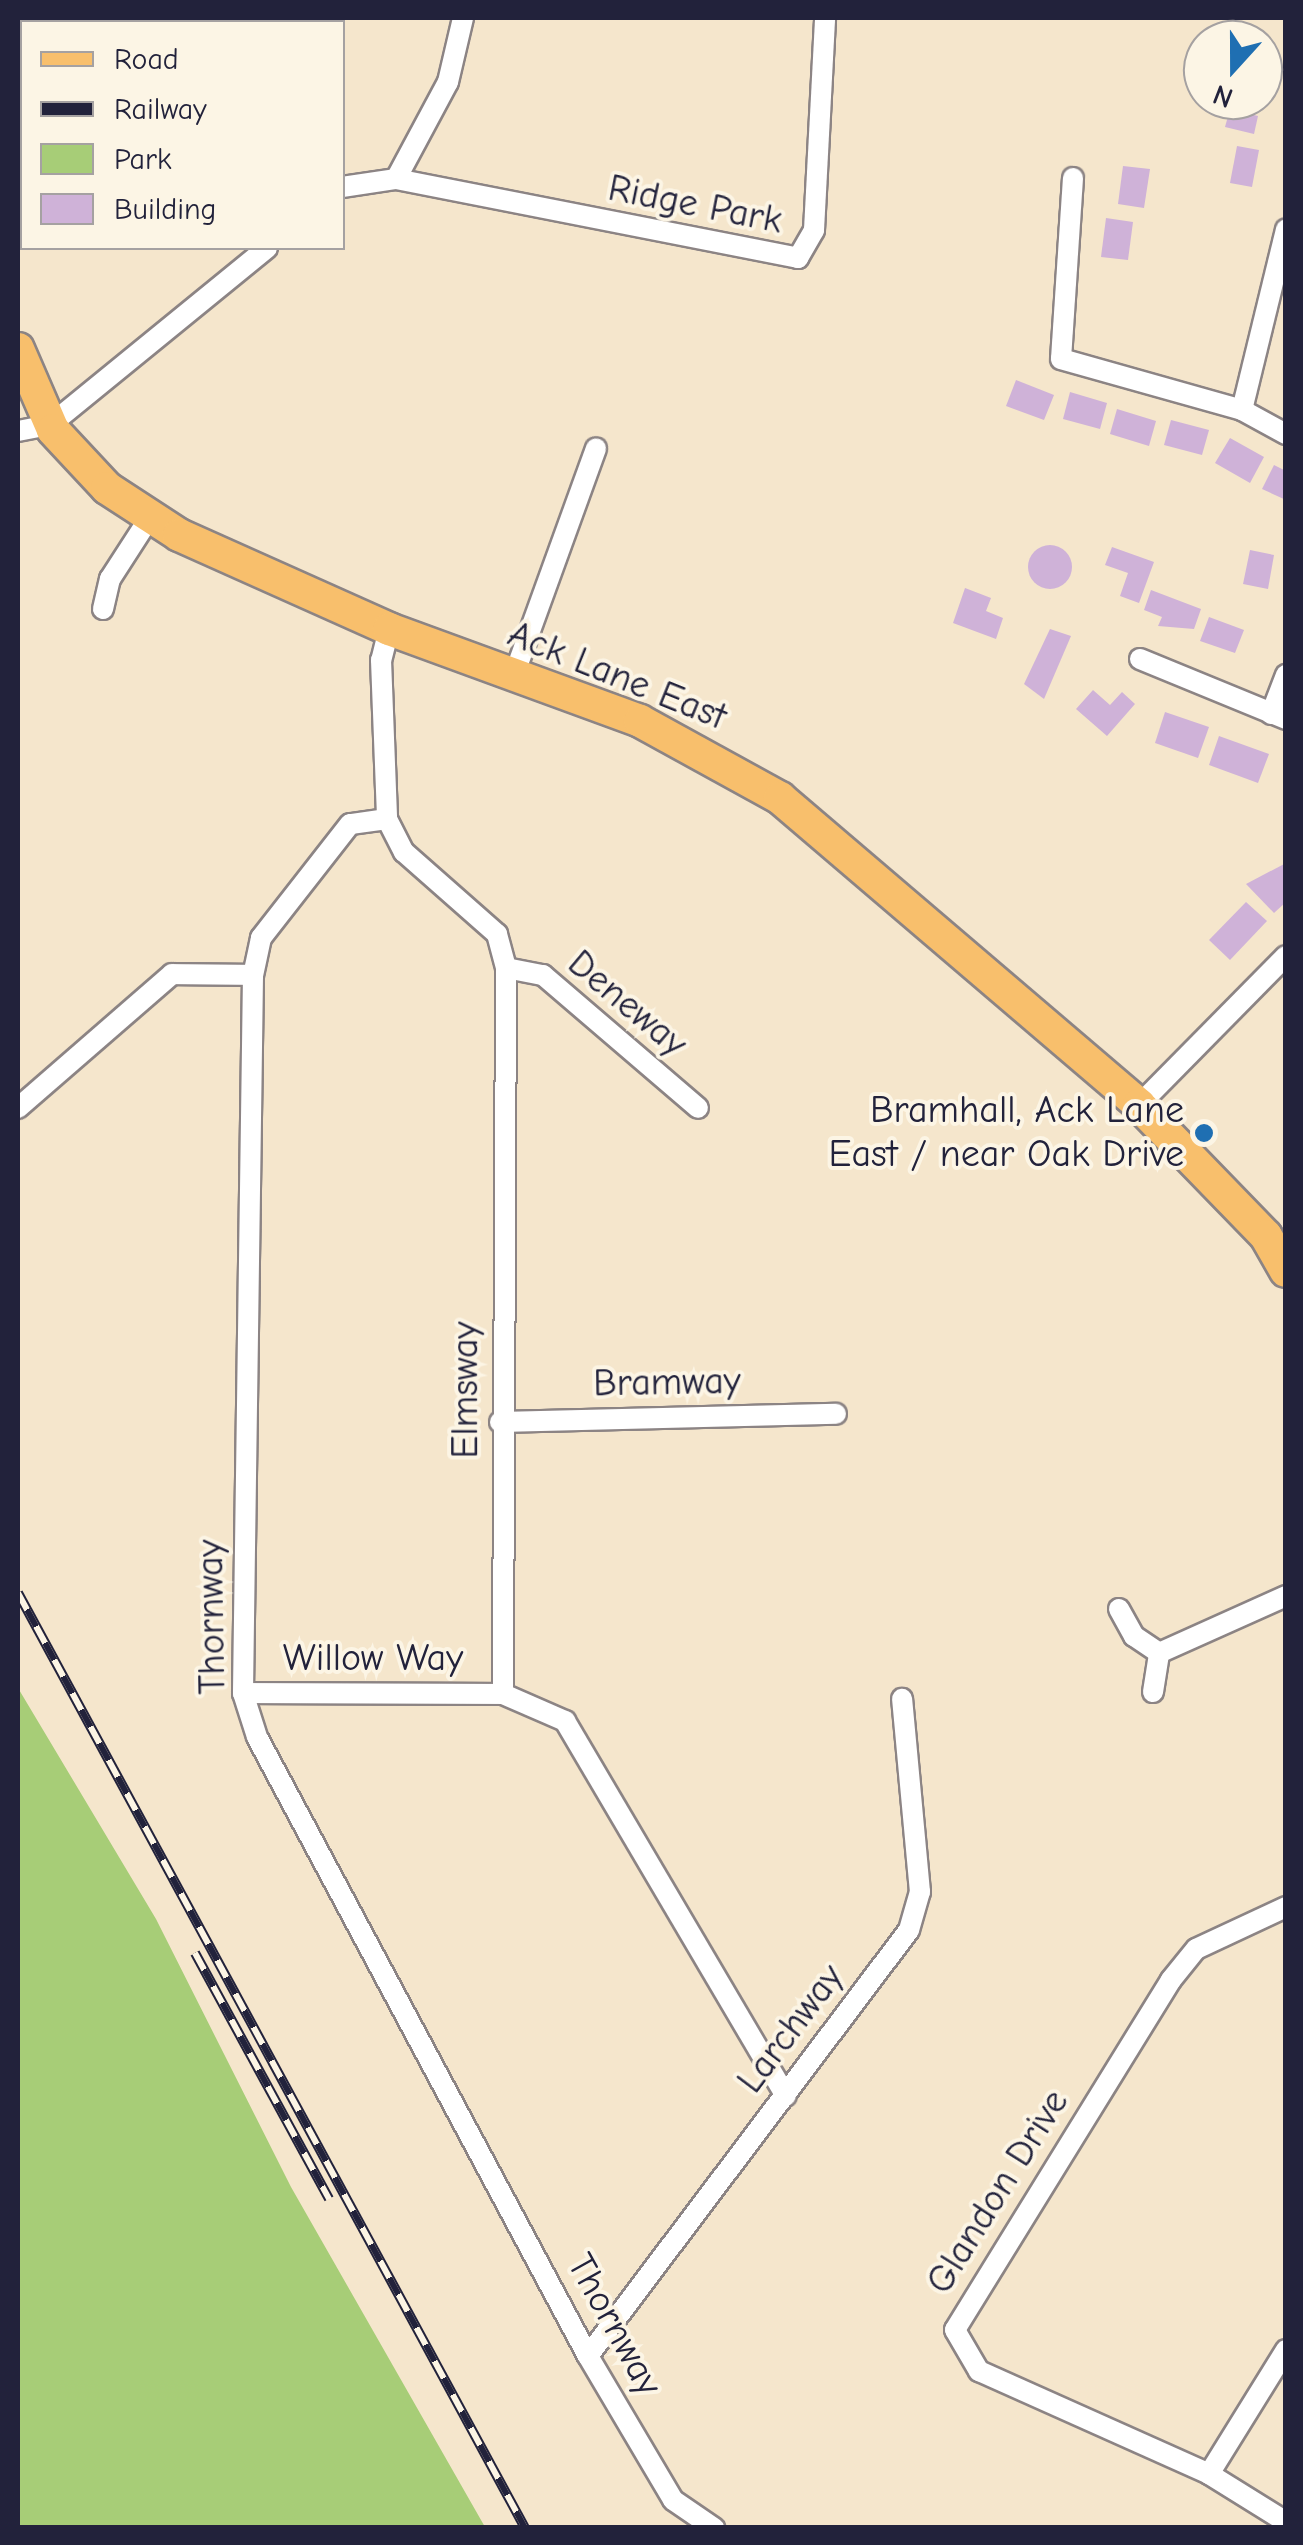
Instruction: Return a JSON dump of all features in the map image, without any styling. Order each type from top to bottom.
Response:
[{"type":"main road","name":"Ack Lane East","points":[[18,348],[34,428],[107,488],[150,517],[218,557],[389,629],[655,728],[780,798],[1139,1105],[1266,1236],[1286,1271]]},
{"type":"street","points":[[396,179],[448,82],[463,18]]},
{"type":"street","name":"Ridge Park","points":[[345,187],[396,179],[798,258],[814,230],[825,18]]},
{"type":"street","points":[[1073,178],[1061,359],[1242,410],[1286,434]]},
{"type":"street","points":[[1242,410],[1286,229]]},
{"type":"street","points":[[34,428],[264,250]]},
{"type":"street","points":[[514,675],[596,448]]},
{"type":"street","points":[[103,609],[110,579],[150,517]]},
{"type":"street","points":[[386,818],[380,660],[389,629]]},
{"type":"street","points":[[1140,659],[1278,716],[1286,674]]},
{"type":"street","name":"Elmsway","points":[[386,818],[404,852],[496,934],[506,968],[500,1422],[503,1694]]},
{"type":"street","name":"Thornway","points":[[386,818],[350,824],[262,938],[253,974],[243,1694],[257,1737],[588,2356],[673,2500],[714,2528]]},
{"type":"street","points":[[1139,1105],[1286,956]]},
{"type":"street","name":"Deneway","points":[[506,968],[544,975],[698,1108]]},
{"type":"street","points":[[18,1108],[172,974],[253,974]]},
{"type":"street","name":"Bramway","points":[[500,1422],[836,1414]]},
{"type":"street","points":[[1159,1654],[1286,1596]]},
{"type":"street","points":[[1119,1609],[1134,1636],[1159,1654]]},
{"type":"street","points":[[1153,1692],[1159,1654]]},
{"type":"street","name":"Willow Way","points":[[243,1694],[503,1694]]},
{"type":"street","points":[[503,1694],[565,1721],[786,2096]]},
{"type":"street","name":"Larchway","points":[[588,2356],[786,2096],[918,1910],[902,1700]]},
{"type":"street","name":"Glandon Drive","points":[[1286,1907],[1235,1924],[1184,1964],[954,2330],[980,2371],[1209,2474],[1286,2522]]},
{"type":"street","points":[[1209,2474],[1286,2350]]},
{"type":"green space","points":[[18,1688],[156,1919],[291,2187],[485,2527],[18,2527]]},
{"type":"building","points":[[1227,120],[1257,120],[1254,134],[1225,127]]},
{"type":"building","points":[[1237,146],[1259,150],[1252,187],[1230,183]]},
{"type":"building","points":[[1123,166],[1150,169],[1144,208],[1118,204]]},
{"type":"building","points":[[1106,218],[1133,222],[1128,260],[1101,257]]},
{"type":"building","points":[[1016,380],[1054,395],[1044,420],[1006,406]]},
{"type":"building","points":[[1070,392],[1107,403],[1100,429],[1063,419]]},
{"type":"building","points":[[1117,409],[1156,421],[1149,446],[1110,434]]},
{"type":"building","points":[[1171,420],[1209,430],[1202,455],[1164,445]]},
{"type":"building","points":[[1230,438],[1264,457],[1250,483],[1215,463]]},
{"type":"building","points":[[1274,465],[1286,471],[1286,500],[1262,489]]},
{"type":"building","points":[[1050,545],[1066,551],[1072,567],[1066,583],[1050,589],[1034,583],[1028,567],[1034,551]]},
{"type":"building","points":[[1112,547],[1154,562],[1139,603],[1120,596],[1128,573],[1105,565]]},
{"type":"building","points":[[1250,550],[1274,555],[1268,589],[1243,584]]},
{"type":"building","points":[[965,588],[991,598],[986,611],[1003,618],[996,639],[953,623]]},
{"type":"building","points":[[1151,590],[1201,609],[1194,629],[1158,626],[1162,617],[1144,610]]},
{"type":"building","points":[[1209,617],[1244,630],[1235,653],[1200,641]]},
{"type":"building","points":[[1050,629],[1071,636],[1044,699],[1024,684]]},
{"type":"building","points":[[1093,690],[1110,705],[1122,692],[1135,704],[1107,736],[1076,709]]},
{"type":"building","points":[[1165,712],[1209,727],[1198,758],[1155,743]]},
{"type":"building","points":[[1219,736],[1269,754],[1258,783],[1209,765]]},
{"type":"building","points":[[1286,863],[1286,902],[1274,913],[1246,884]]},
{"type":"building","points":[[1246,902],[1267,921],[1230,960],[1209,940]]},
{"type":"railway","points":[[18,1593],[525,2528]]},
{"type":"railway","points":[[195,1953],[329,2199]]},
{"type":"place","name":"Bramhall, Ack Lane East / near Oak Drive","points":[[1204,1133]]}]
